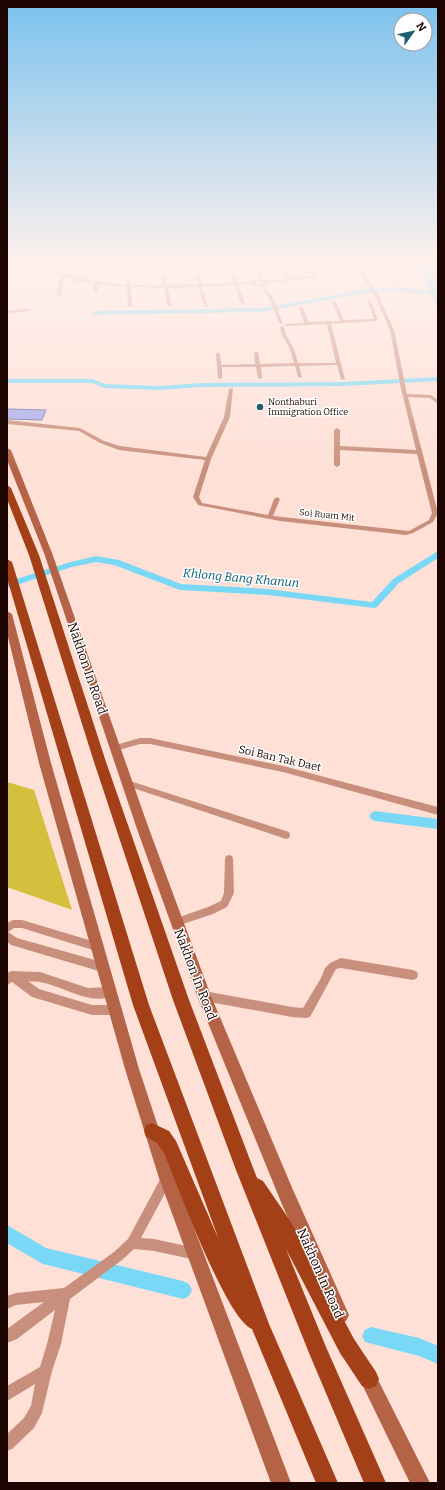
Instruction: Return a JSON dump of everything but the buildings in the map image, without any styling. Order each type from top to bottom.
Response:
[{"type":"main road","name":"Nakhon In Road","points":[[7,450],[47,571],[115,748],[176,922],[204,996],[287,1196],[368,1379],[420,1483]]},
{"type":"main road","name":"Nakhon In Road","points":[[7,488],[47,571],[100,762],[180,1000],[245,1170],[319,1353],[375,1483]]},
{"type":"main road","points":[[7,562],[141,1005],[260,1326],[327,1483]]},
{"type":"main road","points":[[7,614],[45,763],[114,1010],[167,1178],[281,1483]]},
{"type":"main road","points":[[152,1130],[163,1137],[170,1147],[228,1283],[243,1308],[260,1326]]},
{"type":"main road","points":[[245,1170],[285,1228],[347,1346],[368,1379]]},
{"type":"street","points":[[285,332],[300,377]]},
{"type":"street","points":[[331,332],[343,379]]},
{"type":"street","name":"Soi Ruam Mit","points":[[208,459],[196,498],[197,502],[203,504],[270,517],[411,532],[430,521],[436,513],[402,384],[392,332]]},
{"type":"street","points":[[256,352],[260,378]]},
{"type":"street","points":[[218,354],[220,378]]},
{"type":"street","points":[[218,366],[338,364]]},
{"type":"street","points":[[7,422],[80,430],[102,442],[119,448],[208,459],[227,417],[231,389]]},
{"type":"street","points":[[405,394],[437,394]]},
{"type":"street","points":[[405,394],[431,396],[438,402]]},
{"type":"street","points":[[337,430],[337,465]]},
{"type":"street","points":[[337,448],[419,452]]},
{"type":"street","points":[[270,517],[276,499]]},
{"type":"street","name":"Soi Ban Tak Daet","points":[[115,748],[140,741],[150,741],[283,769],[438,811]]},
{"type":"street","points":[[127,783],[286,835]]},
{"type":"street","points":[[176,922],[210,911],[224,904],[229,893],[229,859]]},
{"type":"street","points":[[7,928],[13,924],[22,924],[96,946]]},
{"type":"street","points":[[7,936],[14,942],[102,967]]},
{"type":"street","points":[[204,996],[292,1012],[306,1013],[325,981],[329,970],[336,964],[341,963],[413,975]]},
{"type":"street","points":[[9,978],[40,977],[88,993],[109,992]]},
{"type":"street","points":[[9,978],[36,993],[92,1010],[114,1010]]},
{"type":"street","points":[[7,1336],[12,1334],[118,1256],[132,1243],[167,1178]]},
{"type":"street","points":[[132,1243],[154,1245],[197,1255]]},
{"type":"street","points":[[7,1303],[16,1299],[65,1294]]},
{"type":"street","points":[[7,1444],[29,1423],[37,1408],[45,1371],[54,1344],[65,1294]]},
{"type":"street","points":[[7,1394],[45,1371]]},
{"type":"shaded area","points":[[7,782],[34,790],[72,910],[7,887]]},
{"type":"waterway","points":[[7,381],[93,381],[104,386],[160,388],[201,385],[343,384],[438,379]]},
{"type":"waterway","name":"Khlong Bang Khanun","points":[[7,585],[70,565],[96,559],[116,562],[180,587],[268,592],[374,605],[396,581],[438,554]]},
{"type":"waterway","points":[[375,816],[438,824]]},
{"type":"waterway","points":[[7,1233],[43,1256],[183,1290]]},
{"type":"waterway","points":[[371,1336],[419,1347],[438,1355]]},
{"type":"place","name":"Nonthaburi Immigration Office","points":[[260,407]]}]
